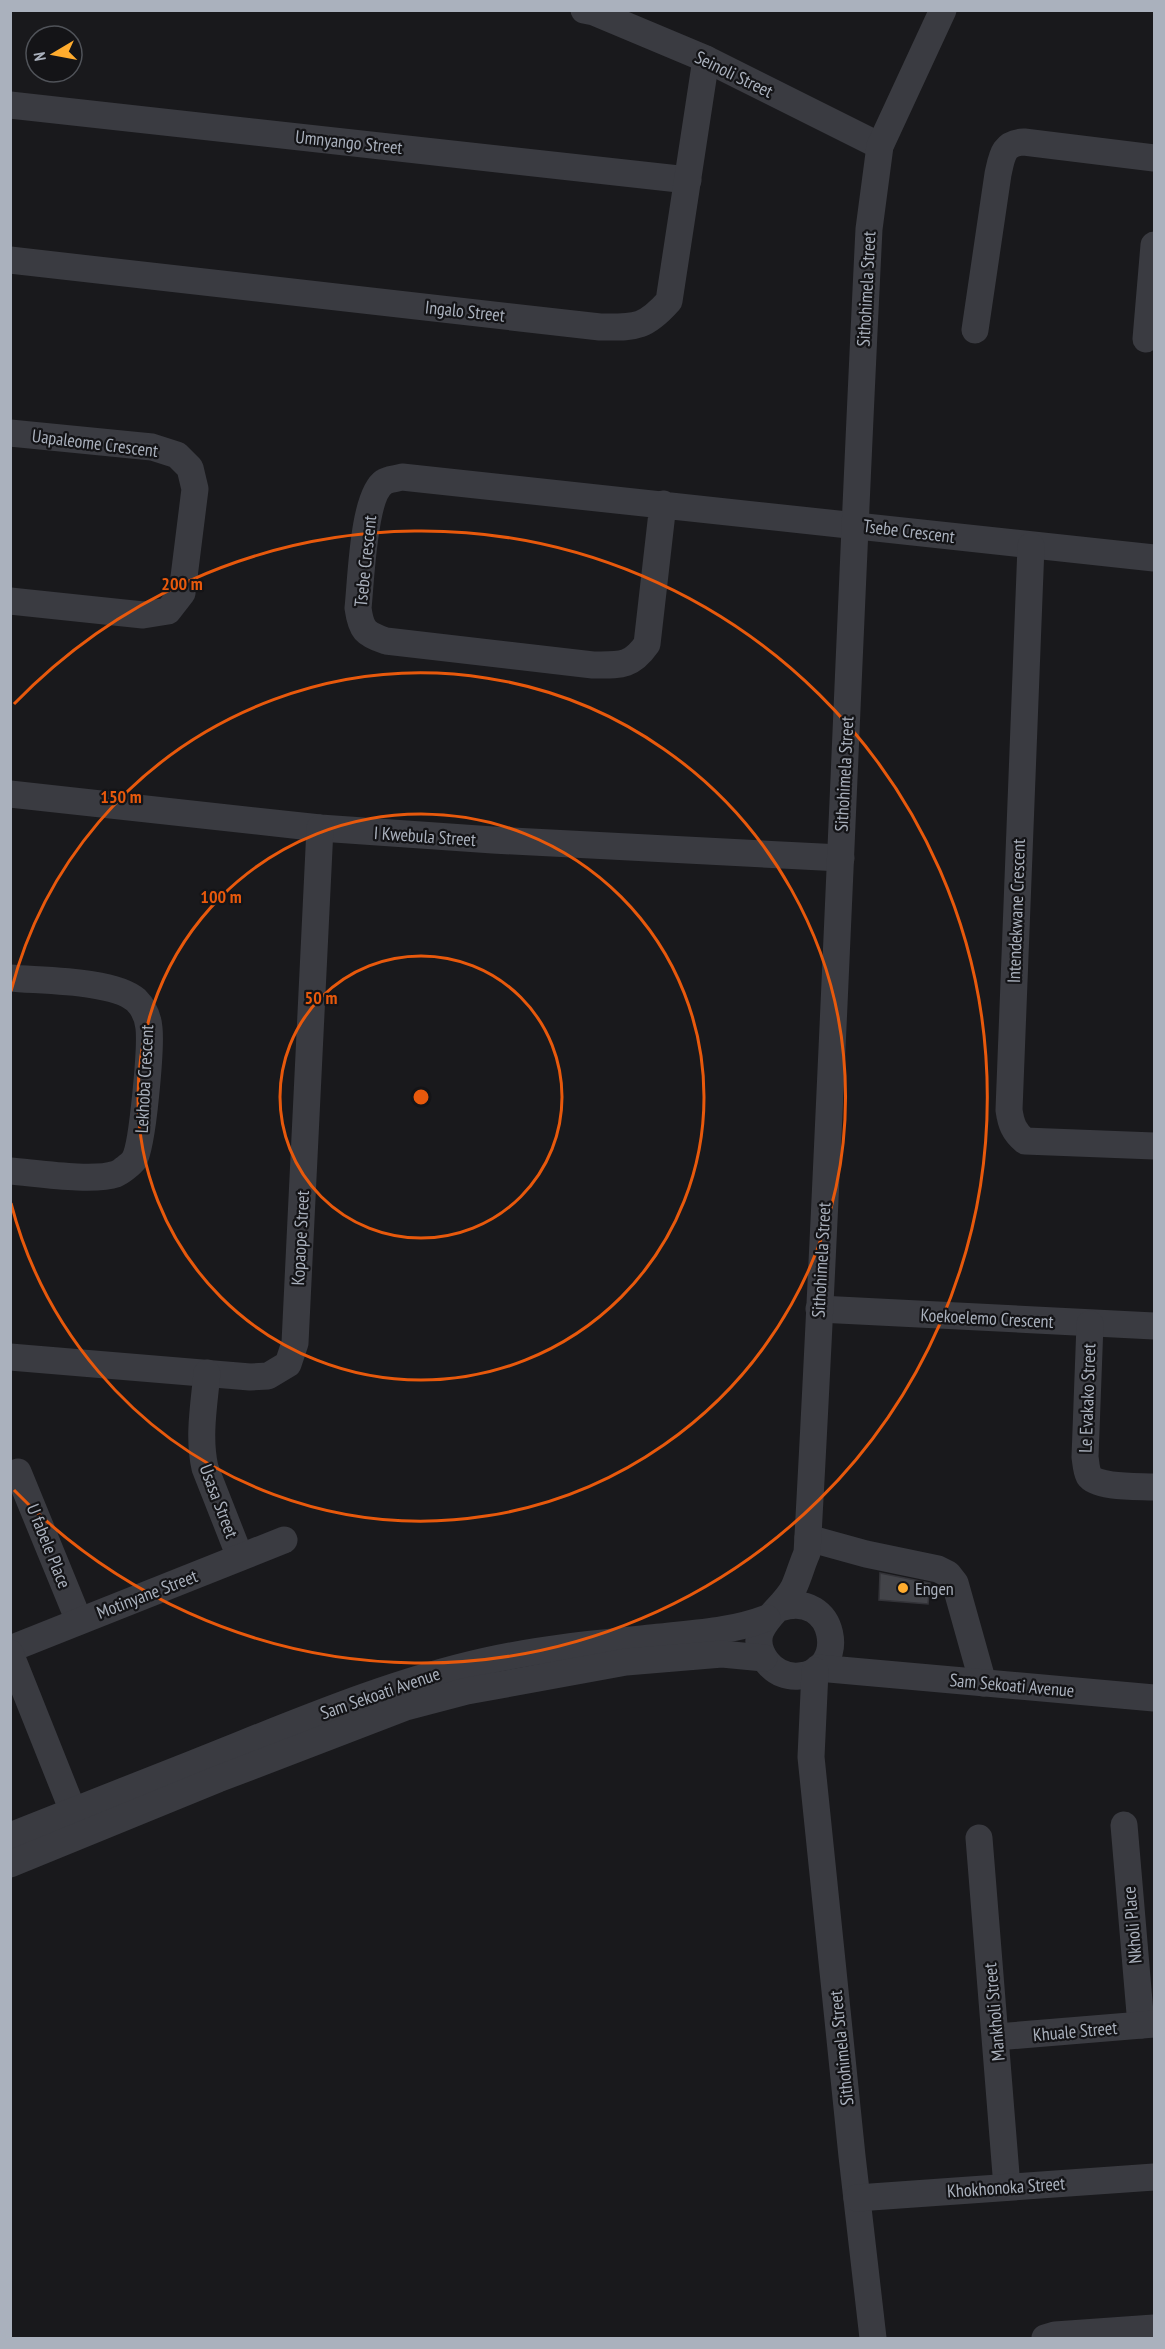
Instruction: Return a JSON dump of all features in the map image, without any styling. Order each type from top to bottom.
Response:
[{"type":"street","name":"Seinoli Street","points":[[584,10],[594,12],[706,59],[880,146]]},
{"type":"street","name":"Sithohimela Street","points":[[774,1613],[794,1588],[807,1545],[869,228],[880,146],[943,10]]},
{"type":"street","name":"Ingalo Street","points":[[10,260],[600,327],[632,327],[653,318],[669,301],[706,59]]},
{"type":"street","name":"Umnyango Street","points":[[10,105],[688,180]]},
{"type":"street","points":[[975,330],[998,174],[1007,147],[1014,142],[1024,142],[1155,158]]},
{"type":"street","points":[[1146,339],[1155,245]]},
{"type":"street","name":"Uapaleome Crescent","points":[[10,433],[152,447],[177,455],[190,468],[195,489],[183,593],[168,611],[143,615],[10,601]]},
{"type":"street","name":"Tsebe Crescent","points":[[663,504],[647,644],[637,659],[619,665],[593,665],[386,641],[370,636],[361,624],[358,608],[369,510],[374,493],[384,481],[402,477],[663,504],[856,525],[1031,546],[1155,558]]},
{"type":"street","name":"Intendekwane Crescent","points":[[1031,546],[1009,1110],[1011,1124],[1017,1135],[1025,1141],[1155,1146]]},
{"type":"street","name":"I Kwebula Street","points":[[10,794],[320,828],[493,840],[841,858]]},
{"type":"street","name":"Kopaope Street","points":[[10,1357],[250,1377],[268,1376],[288,1364],[295,1343],[320,828]]},
{"type":"street","name":"Lekhoba Crescent","points":[[10,978],[105,987],[121,992],[134,999],[145,1011],[149,1029],[141,1141],[133,1161],[117,1174],[93,1177],[10,1171]]},
{"type":"street","name":"Koekoelemo Crescent","points":[[819,1309],[1155,1326]]},
{"type":"street","name":"Le Evakako Street","points":[[1090,1324],[1085,1456],[1089,1475],[1093,1480],[1104,1484],[1155,1487]]},
{"type":"street","name":"Usasa Street","points":[[207,1373],[202,1457],[240,1557]]},
{"type":"street","name":"U fabele Place","points":[[18,1472],[79,1620]]},
{"type":"street","name":"Motinyane Street","points":[[10,1649],[284,1540]]},
{"type":"street","name":"Sithohimela Street","points":[[807,1545],[826,1627]]},
{"type":"street","points":[[807,1545],[866,1554],[938,1569],[948,1574],[955,1583],[982,1683]]},
{"type":"street","points":[[826,1627],[828,1655],[817,1670],[803,1676],[791,1676],[772,1665],[760,1642],[760,1634],[774,1613],[801,1605],[826,1627],[870,1671]]},
{"type":"street","name":"Sam Sekoati Avenue","points":[[10,1836],[381,1689],[487,1661],[553,1649],[720,1631],[752,1624],[774,1613]]},
{"type":"street","points":[[10,1653],[73,1811]]},
{"type":"street","name":"Sam Sekoati Avenue","points":[[10,1864],[218,1779],[406,1707],[478,1689],[626,1662],[722,1654],[772,1665]]},
{"type":"street","name":"Sithohimela Street","points":[[772,1665],[793,1695],[811,1757]]},
{"type":"street","name":"Sithohimela Street","points":[[817,1670],[811,1757],[873,2338]]},
{"type":"street","name":"Sam Sekoati Avenue","points":[[817,1670],[870,1671],[1155,1698]]},
{"type":"street","name":"Nkholi Place","points":[[1124,1825],[1148,2025]]},
{"type":"street","name":"Mankholi Street","points":[[979,1838],[1007,2187]]},
{"type":"street","name":"Khuale Street","points":[[996,2037],[1148,2025]]},
{"type":"street","name":"Khokhonoka Street","points":[[857,2198],[1155,2177]]},
{"type":"street","points":[[1045,2338],[1054,2335],[1155,2328]]},
{"type":"building","points":[[880,1573],[930,1583],[928,1604],[879,1600]]},
{"type":"place","name":"Engen","points":[[903,1588]]}]
